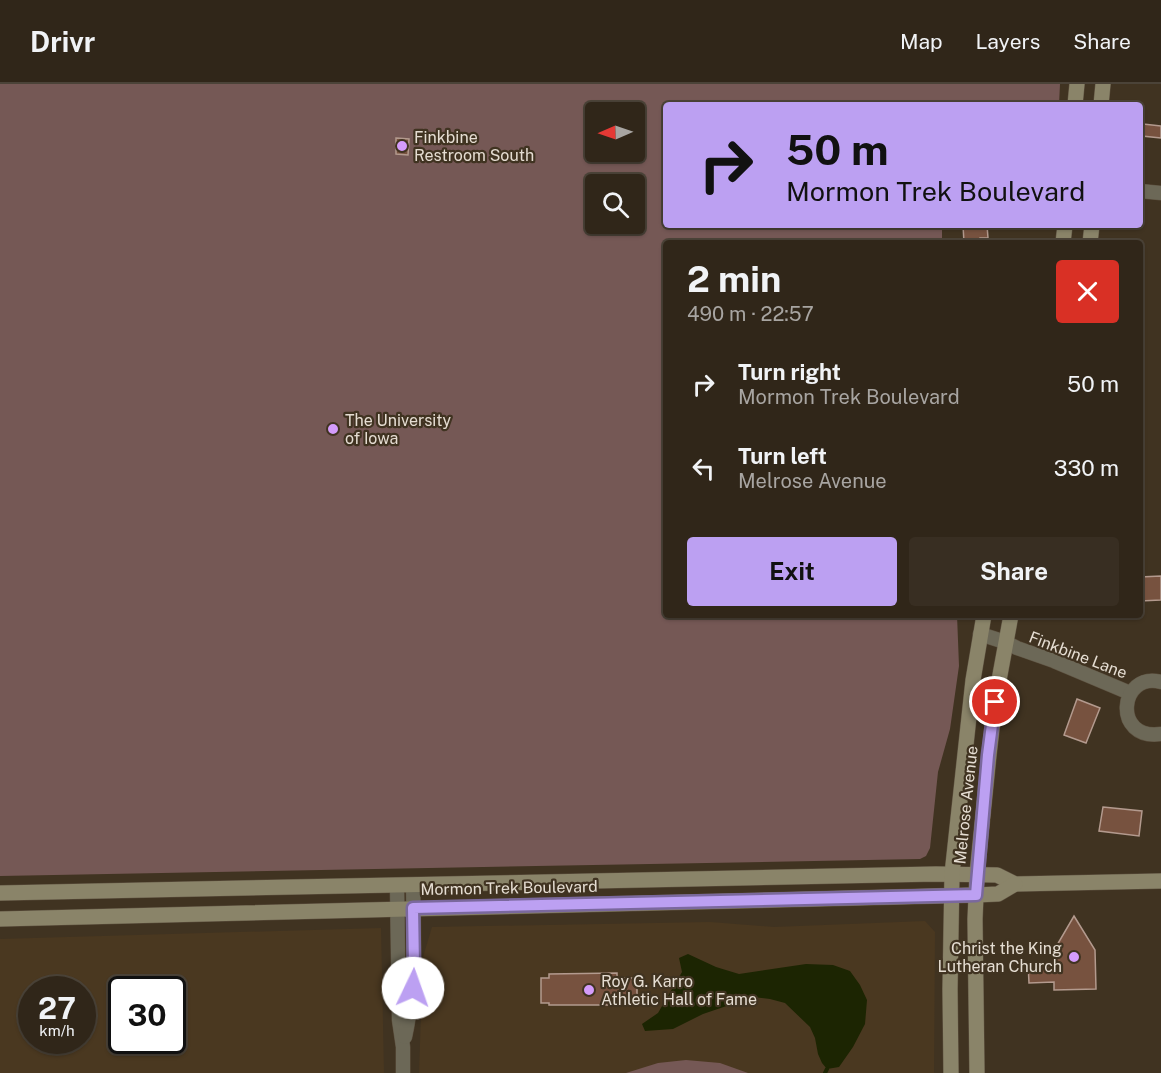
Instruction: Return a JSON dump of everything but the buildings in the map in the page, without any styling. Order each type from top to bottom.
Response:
[{"type":"main road","points":[[1075,102],[1077,84]]},
{"type":"main road","points":[[1101,102],[1103,84]]},
{"type":"main road","name":"Melrose Avenue","points":[[951,1073],[952,874],[966,734],[984,618]]},
{"type":"main road","name":"Melrose Avenue","points":[[977,1073],[975,961],[977,874],[988,755],[1010,618]]},
{"type":"main road","name":"Mormon Trek Boulevard","points":[[0,893],[952,874],[997,875],[1015,884],[1161,881]]},
{"type":"main road","name":"Mormon Trek Boulevard","points":[[0,919],[951,896],[998,894],[1015,884]]},
{"type":"street","points":[[1143,191],[1161,193]]},
{"type":"street","name":"Finkbine Lane","points":[[981,634],[1130,693]]},
{"type":"street","name":"Finkbine Lane","points":[[1161,682],[1142,683],[1130,693],[1126,705],[1131,724],[1143,733],[1161,734]]},
{"type":"street","points":[[403,1047],[413,988],[412,885]]},
{"type":"street","points":[[397,886],[399,1020],[403,1047],[403,1073]]},
{"type":"shaded area","name":"The University of Iowa","points":[[0,84],[1060,84],[1059,102],[663,102],[663,228],[942,228],[942,240],[663,240],[663,618],[957,618],[959,666],[950,729],[938,772],[930,848],[926,856],[920,859],[0,876]]},
{"type":"shaded area","points":[[925,921],[935,932],[934,1073],[419,1073],[423,957],[432,927],[710,922],[774,927]]},
{"type":"shaded area","points":[[381,928],[384,1073],[0,1073],[0,939]]},
{"type":"shaded area","points":[[688,954],[716,967],[739,974],[806,964],[833,965],[850,971],[867,1000],[865,1024],[839,1067],[827,1069],[818,1054],[810,1027],[785,1003],[770,999],[753,997],[703,1014],[673,1029],[645,1031],[642,1024],[658,1013],[682,972],[679,958]]},
{"type":"shaded area","points":[[686,1060],[720,1063],[748,1073],[626,1073],[658,1063]]},
{"type":"waterway","points":[[825,1073],[827,1069]]},
{"type":"place","name":"Finkbine Restroom South","points":[[402,146]]},
{"type":"place","name":"The University of Iowa","points":[[333,429]]},
{"type":"place","name":"Christ the King Lutheran Church","points":[[1074,957]]},
{"type":"place","name":"Roy G. Karro Athletic Hall of Fame","points":[[589,990]]},
{"type":"route","points":[[413,988],[413,908],[976,895],[995,702]]}]
